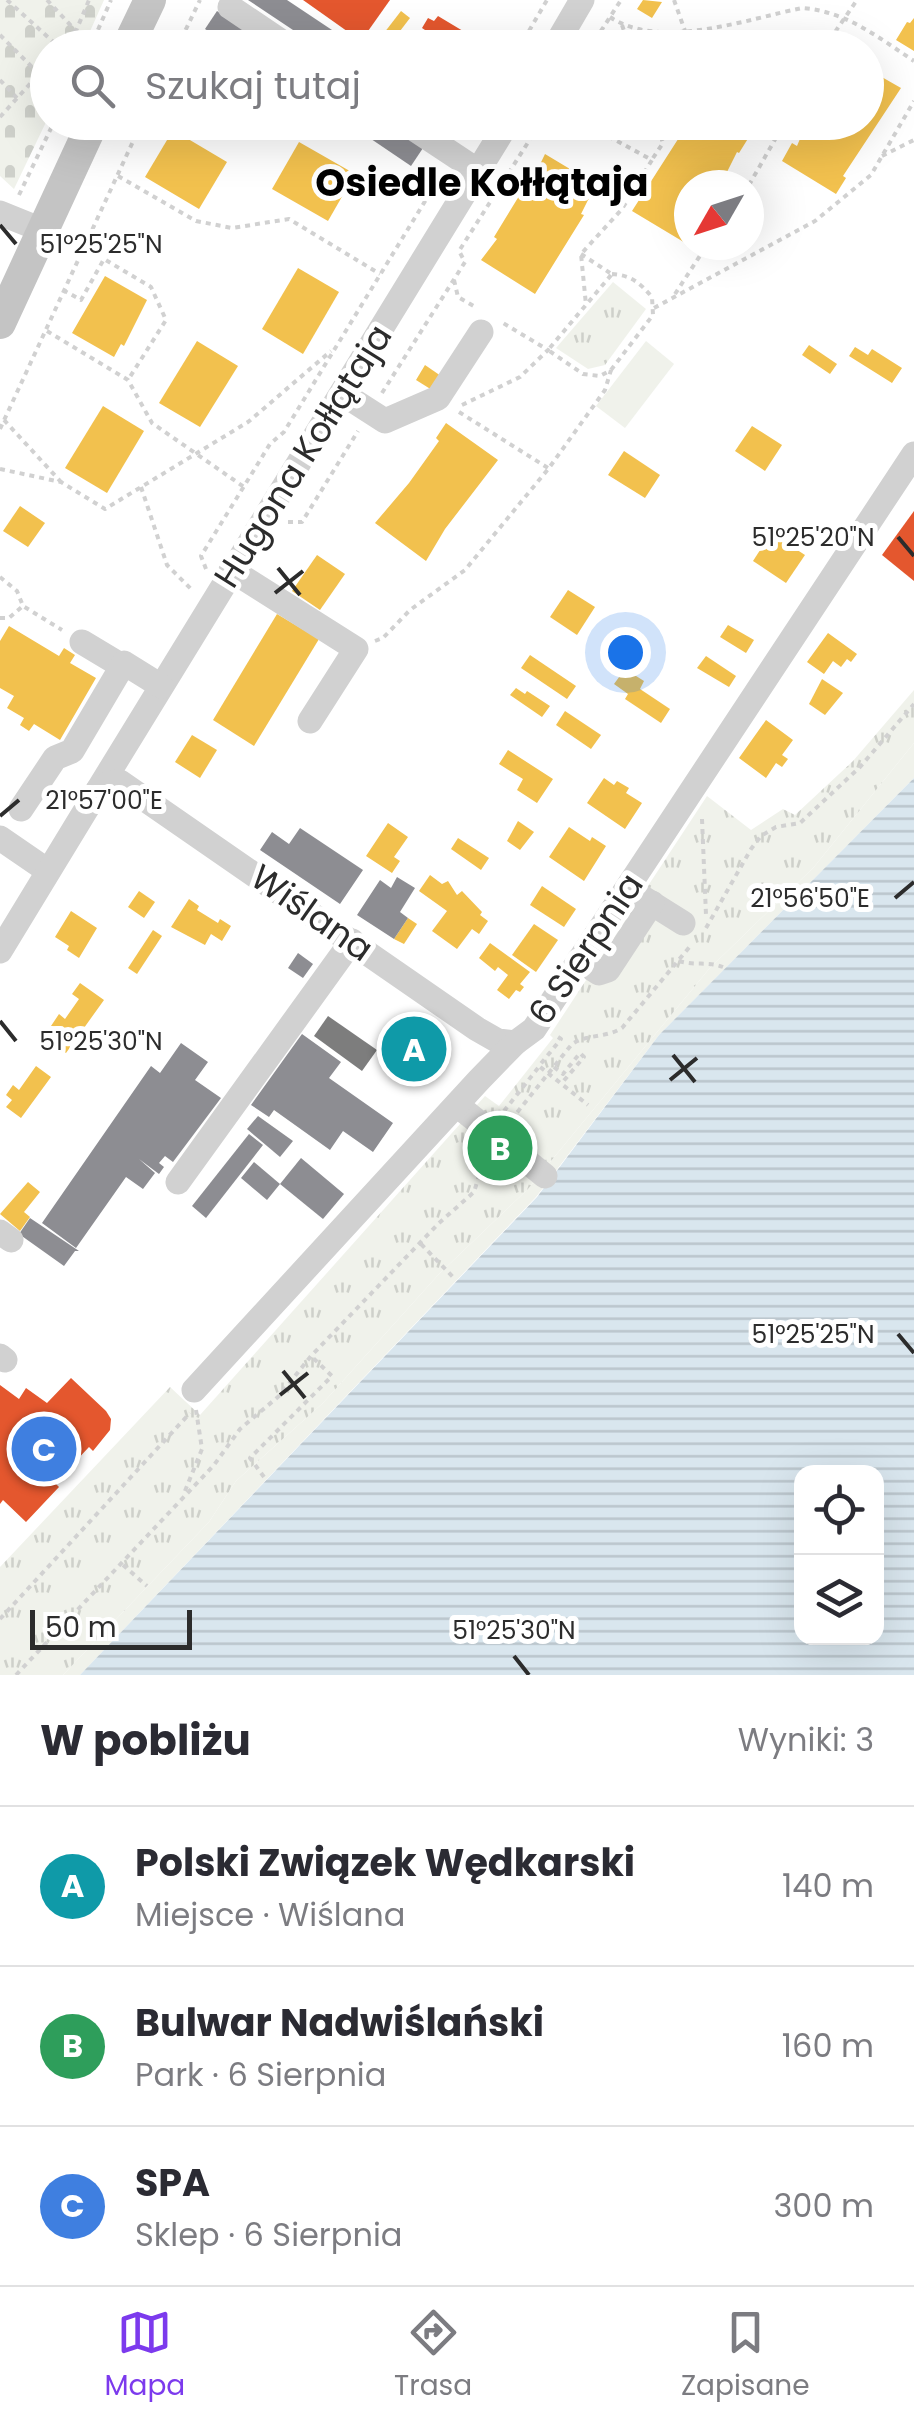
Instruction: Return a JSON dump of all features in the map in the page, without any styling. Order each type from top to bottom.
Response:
[{"type":"main road","points":[[136,30],[150,0]]},
{"type":"main road","points":[[0,323],[84,140]]},
{"type":"street","points":[[564,30],[582,0]]},
{"type":"street","points":[[230,7],[264,30]]},
{"type":"street","points":[[430,140],[478,172]]},
{"type":"street","name":"Hugona Kołłątaja","points":[[0,951],[497,140]]},
{"type":"street","points":[[4,214],[42,230]]},
{"type":"street","points":[[344,394],[385,421],[438,398],[481,332]]},
{"type":"street","name":"6 Sierpnia","points":[[194,1390],[515,1042],[534,1029],[914,454]]},
{"type":"street","points":[[232,570],[356,648],[310,720]]},
{"type":"street","points":[[82,642],[122,666]]},
{"type":"street","points":[[22,809],[55,758],[72,752],[124,663],[161,686]]},
{"type":"street","name":"Wiślana","points":[[104,787],[120,782],[132,788],[478,1029],[498,1041],[515,1042]]},
{"type":"street","points":[[0,838],[48,871]]},
{"type":"street","points":[[628,888],[694,925]]},
{"type":"street","points":[[579,960],[599,974],[608,970],[652,903]]},
{"type":"street","points":[[178,1182],[352,940]]},
{"type":"street","points":[[457,1105],[546,1176]]},
{"type":"path","points":[[7,0],[41,30]]},
{"type":"path","points":[[47,0],[75,30]]},
{"type":"path","points":[[98,30],[111,0]]},
{"type":"path","points":[[186,30],[200,0]]},
{"type":"path","points":[[530,30],[546,0]]},
{"type":"path","points":[[602,30],[621,0]]},
{"type":"path","points":[[674,0],[685,30]]},
{"type":"path","points":[[837,30],[857,0]]},
{"type":"path","points":[[76,30],[88,1]]},
{"type":"path","points":[[690,30],[802,8],[846,18],[865,30]]},
{"type":"path","points":[[610,17],[622,25],[646,30]]},
{"type":"path","points":[[622,25],[624,30]]},
{"type":"path","points":[[0,35],[30,65]]},
{"type":"path","points":[[884,42],[914,61]]},
{"type":"path","points":[[0,80],[17,98]]},
{"type":"path","points":[[0,118],[30,84]]},
{"type":"path","points":[[654,308],[814,221],[871,175],[914,101]]},
{"type":"path","points":[[4,214],[44,140]]},
{"type":"path","points":[[0,429],[134,140]]},
{"type":"path","points":[[141,486],[166,565],[194,591],[206,570],[201,556],[270,444],[284,432],[463,140]]},
{"type":"path","points":[[288,522],[302,522],[465,262],[459,251],[530,140]]},
{"type":"path","points":[[615,140],[652,160]]},
{"type":"path","points":[[586,305],[581,254],[622,208],[663,144],[662,140]]},
{"type":"path","points":[[758,170],[775,140]]},
{"type":"path","points":[[882,156],[914,140]]},
{"type":"path","points":[[117,175],[196,220],[232,228],[289,219],[380,274]]},
{"type":"path","points":[[89,234],[104,259],[151,287],[166,320],[128,380]]},
{"type":"path","points":[[356,648],[383,638],[410,610],[465,570],[548,468],[604,390],[611,370],[653,315],[652,297],[638,282],[612,274],[581,254]]},
{"type":"path","points":[[63,290],[82,300],[104,259]]},
{"type":"path","points":[[672,298],[697,260]]},
{"type":"path","points":[[611,370],[600,376],[584,374],[548,350],[612,274]]},
{"type":"path","points":[[45,330],[128,380],[152,423],[244,487]]},
{"type":"path","points":[[4,420],[61,482],[104,509],[248,422],[336,346]]},
{"type":"path","points":[[438,398],[548,468]]},
{"type":"path","points":[[0,470],[61,482]]},
{"type":"path","points":[[0,577],[17,590],[23,606],[82,642]]},
{"type":"path","points":[[0,618],[9,618],[23,606]]},
{"type":"path","points":[[16,1675],[214,1466],[240,1429],[279,1396],[311,1356],[474,1192],[482,1163],[498,1138],[579,1039],[612,1034],[622,1028],[678,961],[694,925],[761,836],[776,827],[800,822],[860,767],[914,704]]},
{"type":"path","points":[[694,925],[702,818]]},
{"type":"path","points":[[678,961],[693,966],[708,961],[724,967]]},
{"type":"path","points":[[491,1107],[502,1114],[559,1042]]},
{"type":"path","points":[[554,1067],[563,1074],[580,1053],[584,1056],[562,1084]]},
{"type":"path","points":[[539,1066],[588,1105]]},
{"type":"path","points":[[422,1244],[453,1276]]},
{"type":"path","points":[[264,1477],[250,1458],[332,1376],[311,1356]]},
{"type":"path","points":[[184,1496],[189,1474],[202,1449],[194,1390]]},
{"type":"path","points":[[123,1565],[147,1586]]},
{"type":"green space","points":[[0,0],[104,0],[91,30],[30,30],[30,140],[37,140],[14,189],[0,176]]},
{"type":"green space","points":[[613,282],[646,309],[605,365],[588,369],[556,348]]},
{"type":"green space","points":[[646,341],[674,364],[625,428],[596,406]]},
{"type":"green space","points":[[914,690],[914,743],[814,867],[709,969],[528,1189],[439,1274],[323,1403],[236,1481],[209,1522],[63,1675],[0,1675],[0,1567],[170,1387],[200,1415],[485,1096],[499,1106],[553,1038],[550,1035],[707,796],[751,830],[783,809],[795,815],[853,761]]},
{"type":"green space","points":[[914,743],[914,778],[659,1035],[536,1197],[80,1675],[63,1675],[209,1522],[236,1481],[323,1403],[439,1274],[528,1189],[709,969],[814,867]]},
{"type":"shaded area","points":[[914,778],[914,1675],[80,1675],[537,1197],[659,1035]]},
{"type":"building: Mieszkania","points":[[643,0],[662,2],[652,18],[637,9]]},
{"type":"building: Mieszkania","points":[[401,11],[410,18],[401,30],[386,30]]},
{"type":"building: Mieszkania","points":[[914,18],[914,51],[896,40]]},
{"type":"building: Mieszkania","points":[[884,78],[901,88],[884,114]]},
{"type":"building: Mieszkania","points":[[167,140],[190,140],[227,162],[199,209],[145,177]]},
{"type":"building: Mieszkania","points":[[677,140],[747,140],[728,170],[674,170],[674,236],[632,211]]},
{"type":"building: Mieszkania","points":[[800,140],[867,140],[836,194],[782,161],[792,143],[797,146]]},
{"type":"building: Mieszkania","points":[[299,142],[355,174],[328,221],[272,189]]},
{"type":"building: Mieszkania","points":[[545,154],[600,187],[588,200],[581,214],[584,215],[535,294],[481,260],[527,183],[530,185]]},
{"type":"building: Mieszkania","points":[[118,230],[133,237],[128,249],[112,242]]},
{"type":"building: Mieszkania","points":[[298,268],[339,292],[303,354],[262,329]]},
{"type":"building: Mieszkania","points":[[105,276],[147,300],[124,346],[121,344],[114,357],[72,333]]},
{"type":"building: Mieszkania","points":[[197,341],[238,366],[200,427],[159,403]]},
{"type":"building: Mieszkania","points":[[809,345],[837,364],[830,374],[802,355]]},
{"type":"building: Mieszkania","points":[[855,347],[868,355],[872,349],[902,368],[892,383],[849,356]]},
{"type":"building: Mieszkania","points":[[425,365],[441,376],[432,390],[416,380]]},
{"type":"building: Mieszkania","points":[[103,406],[144,431],[107,493],[65,468]]},
{"type":"building: Mieszkania","points":[[446,423],[498,460],[445,529],[426,561],[375,523],[439,441],[436,438]]},
{"type":"building: Mieszkania","points":[[752,426],[782,445],[765,471],[735,451]]},
{"type":"building: Mieszkania","points":[[624,451],[660,475],[645,498],[608,475]]},
{"type":"building: Mieszkania","points":[[20,506],[45,523],[28,547],[3,531]]},
{"type":"building: Mieszkania","points":[[771,533],[805,555],[786,583],[753,561]]},
{"type":"building: Mieszkania","points":[[317,555],[345,574],[320,610],[292,591]]},
{"type":"building: Mieszkania","points":[[568,590],[595,607],[577,635],[550,617]]},
{"type":"building: Mieszkania","points":[[277,614],[319,639],[254,746],[213,720]]},
{"type":"building: Mieszkania","points":[[728,625],[754,640],[746,653],[720,637]]},
{"type":"building: Mieszkania","points":[[9,626],[59,656],[64,648],[75,655],[70,663],[96,678],[60,740],[34,724],[29,731],[20,725],[24,718],[7,708],[14,696],[0,688],[0,641]]},
{"type":"building: Mieszkania","points":[[828,633],[857,654],[841,667],[833,661],[824,674],[807,662]]},
{"type":"building: Mieszkania","points":[[530,655],[576,686],[567,699],[521,668]]},
{"type":"building: Mieszkania","points":[[706,656],[736,676],[729,687],[697,668]]},
{"type":"building: Mieszkania","points":[[625,669],[644,681],[640,689],[670,709],[661,723],[625,699],[628,694],[614,684]]},
{"type":"building: Mieszkania","points":[[822,679],[843,693],[825,715],[809,704]]},
{"type":"building: Mieszkania","points":[[516,688],[550,706],[542,717],[510,695]]},
{"type":"building: Mieszkania","points":[[565,711],[601,735],[591,749],[556,725]]},
{"type":"building: Mieszkania","points":[[766,720],[793,740],[782,755],[788,759],[782,767],[776,763],[766,778],[739,758]]},
{"type":"building: Mieszkania","points":[[192,735],[217,750],[200,778],[175,762]]},
{"type":"building: Mieszkania","points":[[508,750],[553,779],[537,803],[517,790],[523,779],[499,764]]},
{"type":"building: Mieszkania","points":[[604,778],[629,788],[626,793],[642,803],[625,829],[587,803]]},
{"type":"building: Mieszkania","points":[[518,821],[534,832],[520,850],[507,841]]},
{"type":"building: Mieszkania","points":[[388,823],[408,837],[394,857],[400,861],[392,873],[366,856]]},
{"type":"building: Mieszkania","points":[[569,827],[606,846],[584,881],[549,857]]},
{"type":"building: Mieszkania","points":[[458,838],[489,858],[481,870],[451,849]]},
{"type":"building: Mieszkania","points":[[430,875],[442,884],[448,881],[457,895],[462,891],[488,921],[479,934],[472,929],[457,949],[432,931],[447,911],[419,891]]},
{"type":"building: Mieszkania","points":[[542,886],[576,909],[564,927],[530,905]]},
{"type":"building: Mieszkania","points":[[139,891],[155,902],[144,918],[128,907]]},
{"type":"building: Mieszkania","points":[[189,899],[199,906],[197,910],[231,926],[222,941],[211,934],[205,945],[171,927]]},
{"type":"building: Mieszkania","points":[[71,911],[97,928],[79,958],[55,937]]},
{"type":"building: Mieszkania","points":[[408,918],[417,924],[404,944],[394,939]]},
{"type":"building: Mieszkania","points":[[534,924],[558,940],[536,972],[512,955]]},
{"type":"building: Mieszkania","points":[[153,930],[162,936],[137,974],[128,968]]},
{"type":"building: Mieszkania","points":[[490,943],[530,972],[520,984],[524,987],[509,999],[497,990],[508,975],[498,967],[495,971],[479,958]]},
{"type":"building: Mieszkania","points":[[80,983],[104,1000],[66,1053],[50,1041],[57,1031],[51,1026],[59,1014],[65,1019],[79,999],[72,994]]},
{"type":"building: Mieszkania","points":[[36,1066],[51,1077],[21,1118],[6,1107],[12,1100],[6,1095],[13,1085],[19,1090]]},
{"type":"building: Mieszkania","points":[[28,1182],[40,1192],[24,1212],[30,1217],[20,1231],[0,1214]]},
{"type":"building: Handel","points":[[303,0],[390,0],[369,30],[345,30]]},
{"type":"building: Handel","points":[[438,16],[461,30],[422,28],[428,18],[434,21]]},
{"type":"building: Handel","points":[[914,511],[914,581],[882,555]]},
{"type":"building: Handel","points":[[71,1378],[106,1411],[111,1419],[110,1430],[93,1451],[89,1447],[55,1483],[59,1487],[26,1522],[3,1500],[0,1504],[0,1385],[19,1399],[26,1388],[47,1403]]},
{"type":"building: Przemysł","points":[[248,0],[287,0],[332,30],[293,30]]},
{"type":"building: Przemysł","points":[[217,11],[245,30],[206,30]]},
{"type":"building: Przemysł","points":[[373,140],[411,140],[423,148],[411,166]]},
{"type":"building: Przemysł","points":[[300,828],[363,870],[340,904],[260,850],[272,832],[289,844]]},
{"type":"building: Przemysł","points":[[397,877],[415,888],[400,912],[408,918],[394,939],[357,915],[380,880],[391,888]]},
{"type":"building: Przemysł","points":[[298,953],[313,964],[303,978],[288,968]]},
{"type":"building: Przemysł","points":[[302,1034],[341,1062],[329,1078],[393,1123],[373,1152],[343,1131],[330,1150],[274,1110],[269,1117],[251,1105]]},
{"type":"building: Przemysł","points":[[181,1043],[208,1062],[195,1080],[221,1098],[173,1162],[165,1156],[159,1163],[164,1167],[159,1174],[139,1159],[155,1173],[143,1189],[126,1177],[76,1248],[42,1223],[151,1066],[160,1073]]},
{"type":"building: Przemysł","points":[[258,1116],[293,1141],[280,1157],[247,1129]]},
{"type":"building: Przemysł","points":[[249,1134],[263,1145],[206,1218],[192,1206]]},
{"type":"building: Przemysł","points":[[301,1158],[344,1194],[323,1219],[280,1184]]},
{"type":"building: Przemysł","points":[[254,1162],[280,1184],[267,1200],[241,1178]]},
{"type":"building: Przemysł","points":[[30,1218],[79,1251],[64,1266],[19,1234]]},
{"type":"building: Inne","points":[[328,1016],[377,1050],[362,1071],[314,1036]]},
{"type":"building: Inne","points":[[414,1024],[438,1042],[414,1075],[389,1056]]},
{"type":"place","name":"Polski Związek Wędkarski","points":[[414,1049]]},
{"type":"place","name":"Bulwar Nadwiślański","points":[[500,1148]]},
{"type":"place","name":"SPA","points":[[44,1449]]},
{"type":"district","name":"Osiedle Kołłątaja","points":[[482,183]]}]
